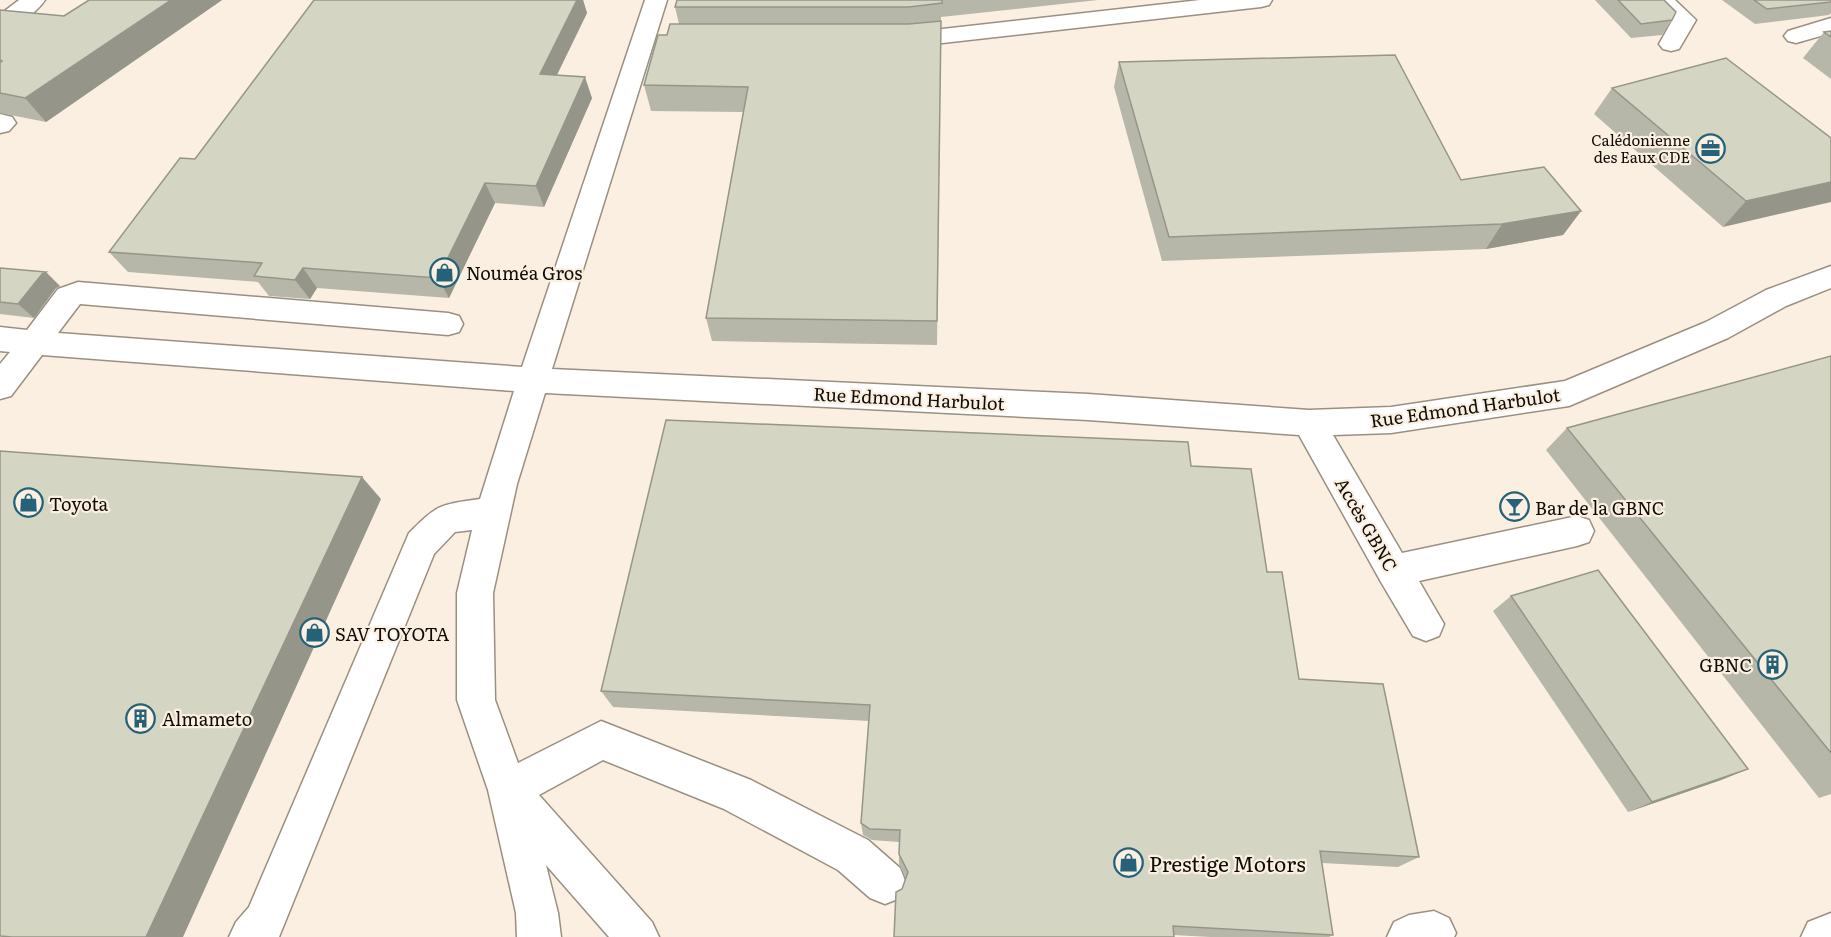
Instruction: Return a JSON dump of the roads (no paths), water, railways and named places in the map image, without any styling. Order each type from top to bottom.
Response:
[{"type":"street","points":[[539,937],[537,913],[508,790],[476,700],[475,593],[500,484],[533,380],[652,41],[656,0]]},
{"type":"street","points":[[874,41],[945,38],[1261,0]]},
{"type":"street","points":[[1662,0],[1684,20],[1671,44]]},
{"type":"street","points":[[5,19],[38,10]]},
{"type":"street","points":[[1796,36],[1831,25]]},
{"type":"street","name":"Rue Edmond Harbulot","points":[[0,339],[533,380],[1088,407],[1309,423],[1391,420],[1569,393],[1717,330],[1776,298],[1831,277]]},
{"type":"street","points":[[0,387],[68,297],[78,293],[448,324]]},
{"type":"street","name":"Accès GBNC","points":[[1309,423],[1393,571],[1426,624]]},
{"type":"street","points":[[251,937],[264,922],[421,544],[446,519],[494,512]]},
{"type":"street","points":[[1393,571],[1577,531]]},
{"type":"street","points":[[508,790],[601,740],[737,794],[853,855],[885,883]]},
{"type":"street","points":[[508,790],[637,937]]},
{"type":"street","points":[[1822,937],[1831,935]]},
{"type":"place","name":"Calédonienne des Eaux CDE","points":[[1711,148]]},
{"type":"place","name":"Nouméa Gros","points":[[445,272]]},
{"type":"place","name":"Toyota","points":[[28,503]]},
{"type":"place","name":"Bar de la GBNC","points":[[1514,507]]},
{"type":"place","name":"SAV TOYOTA","points":[[314,633]]},
{"type":"place","name":"GBNC","points":[[1773,664]]},
{"type":"place","name":"Almameto","points":[[141,718]]},
{"type":"place","name":"Prestige Motors","points":[[1128,862]]}]
